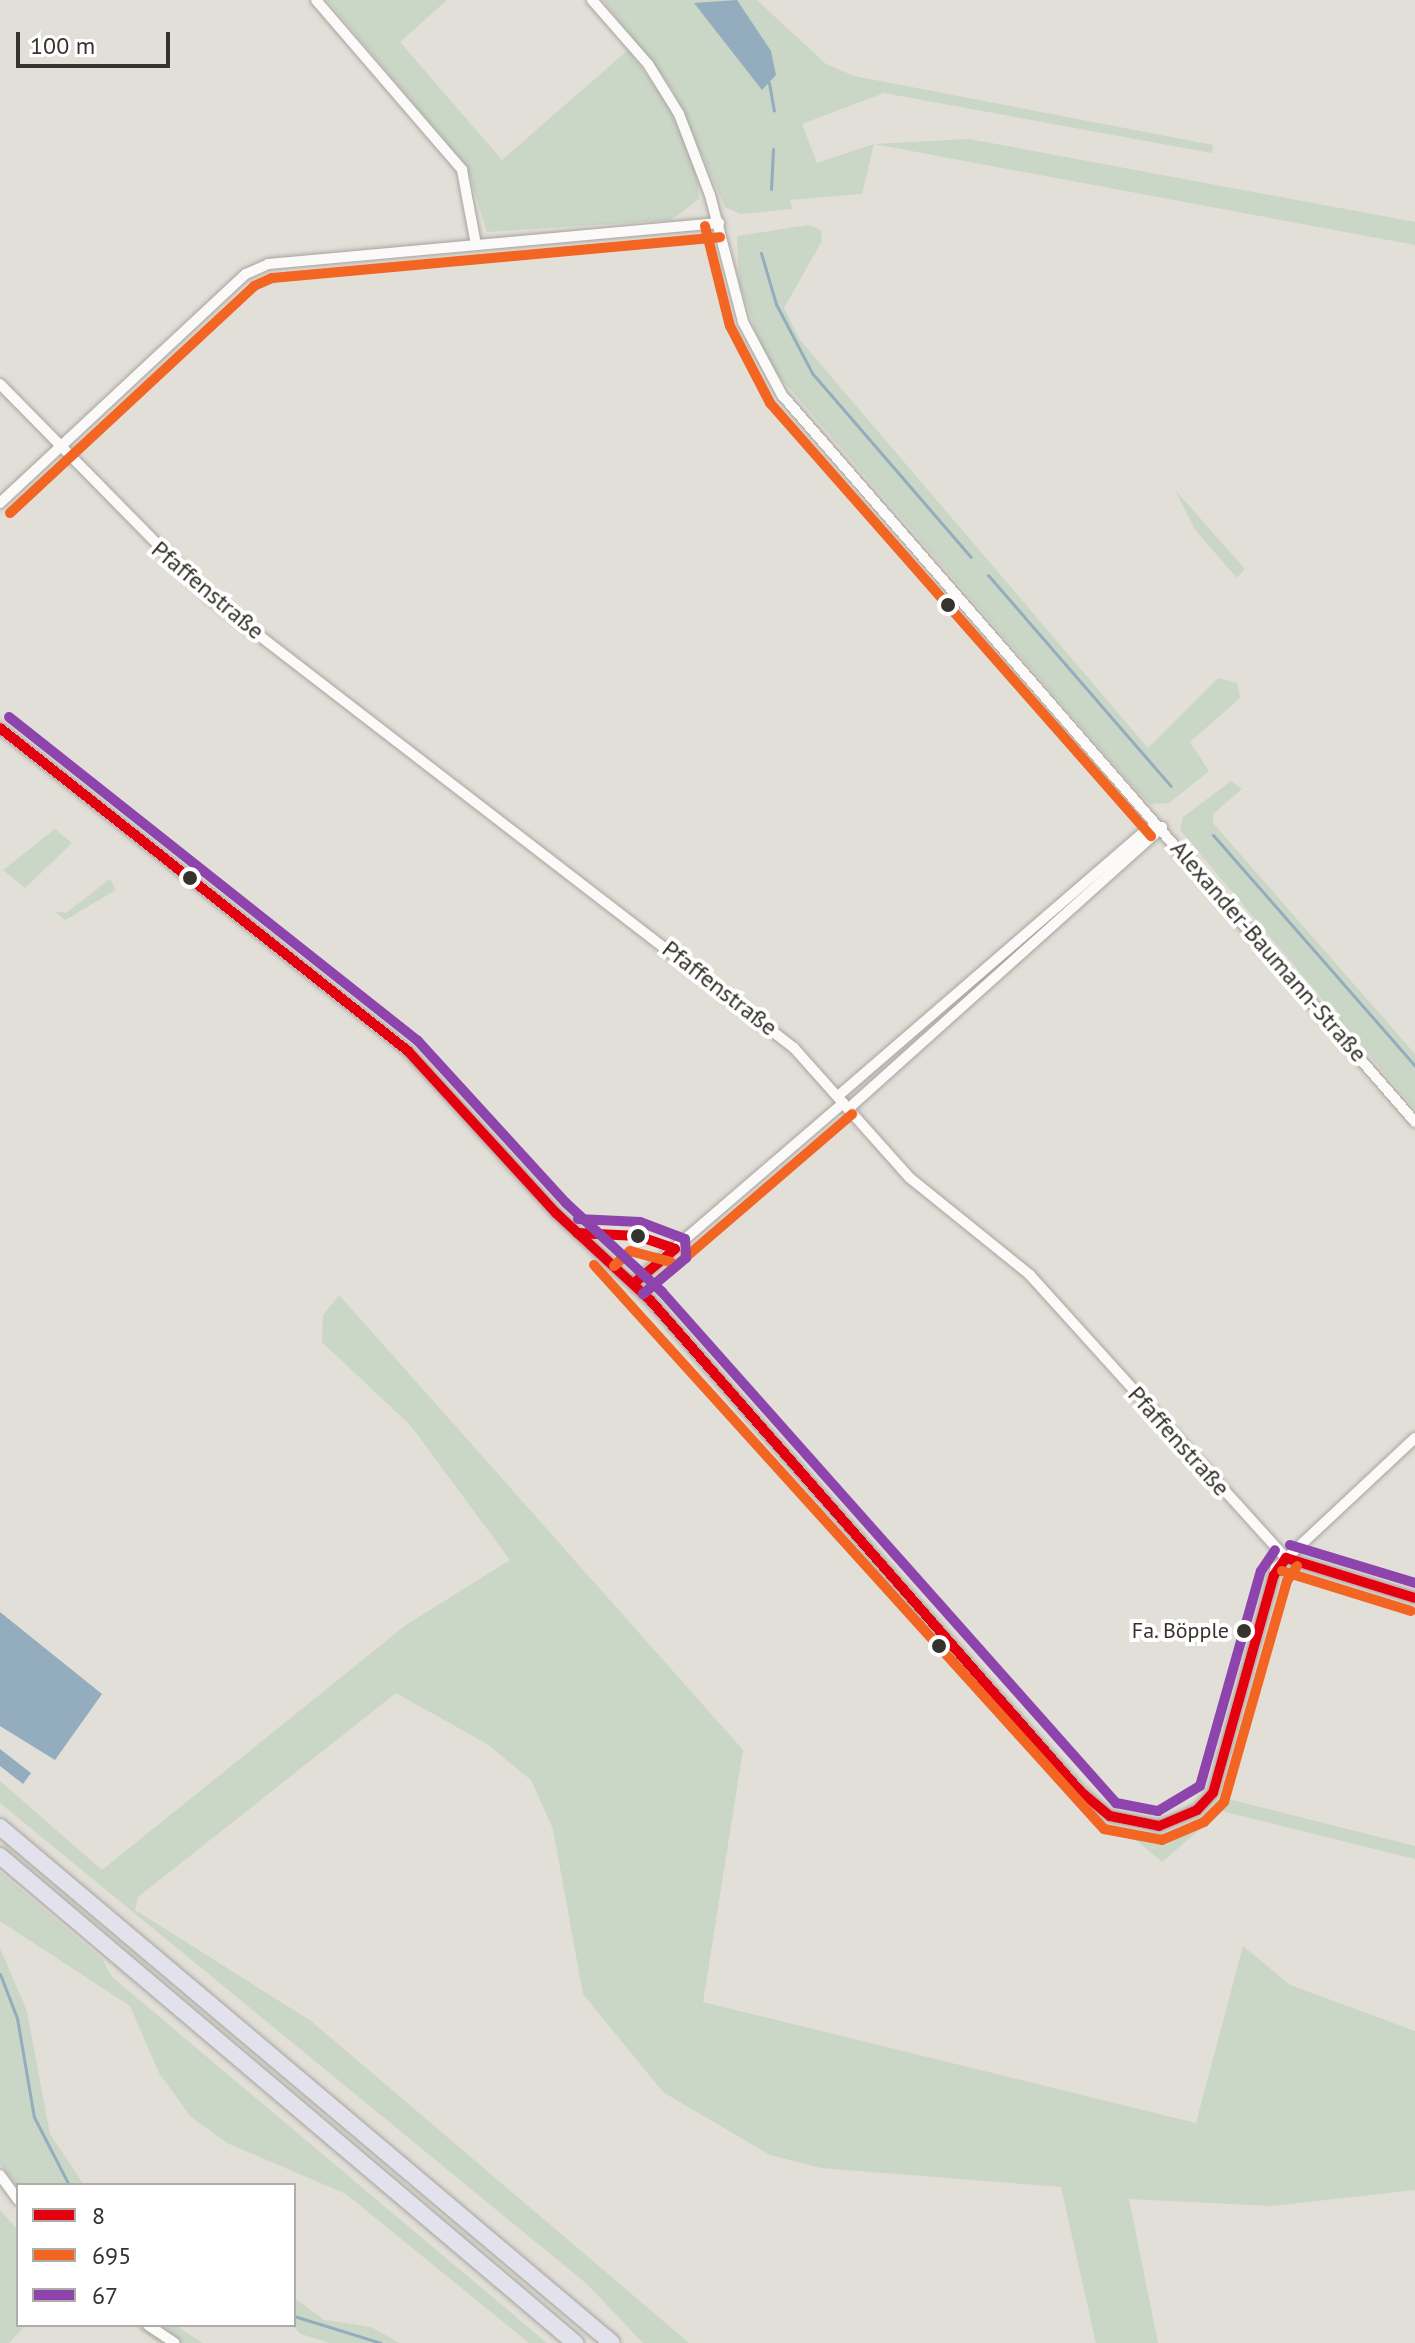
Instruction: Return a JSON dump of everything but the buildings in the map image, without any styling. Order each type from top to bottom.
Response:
[{"type":"highway","points":[[0,1827],[612,2343]]},
{"type":"highway","points":[[0,1856],[575,2343]]},
{"type":"street","points":[[316,0],[462,170],[476,245]]},
{"type":"street","name":"Alexander-Baumann-Straße","points":[[592,0],[679,114],[719,223],[743,322],[782,395],[1162,827],[1415,1122]]},
{"type":"street","points":[[0,503],[246,274],[268,264],[719,223]]},
{"type":"street","name":"Pfaffenstraße","points":[[0,384],[208,596],[759,1016],[910,1178],[1030,1275],[1286,1558]]},
{"type":"street","points":[[0,728],[370,1014],[556,1213],[634,1283],[1080,1791],[1124,1822],[1177,1821],[1213,1793],[1274,1575],[1286,1558],[1415,1438]]},
{"type":"street","points":[[634,1283],[1032,937],[1146,830],[1162,827]]},
{"type":"street","points":[[843,1103],[938,1020]]},
{"type":"street","points":[[1286,1558],[1415,1598]]},
{"type":"street","points":[[0,2175],[16,2197]]},
{"type":"street","points":[[151,2327],[175,2343]]},
{"type":"green space","points":[[327,0],[447,0],[400,42],[502,160],[628,50],[668,104],[697,175],[699,199],[671,220],[487,232],[467,167]]},
{"type":"green space","points":[[603,0],[757,0],[826,64],[854,76],[1213,145],[1212,153],[884,93],[802,124],[817,163],[874,144],[862,194],[790,200],[792,209],[740,214],[725,207],[674,91]]},
{"type":"green space","points":[[969,139],[1415,222],[1415,245],[874,144]]},
{"type":"green space","points":[[809,225],[821,230],[822,241],[784,308],[800,340],[1148,748],[1218,678],[1237,683],[1240,698],[1190,742],[1209,771],[1169,803],[1150,804],[1134,788],[767,362],[739,283],[737,236]]},
{"type":"green space","points":[[1175,490],[1245,569],[1237,578],[1196,531]]},
{"type":"green space","points":[[1231,781],[1242,789],[1213,814],[1213,823],[1415,1054],[1415,1109],[1180,830],[1183,817]]},
{"type":"green space","points":[[55,829],[72,843],[25,888],[3,870]]},
{"type":"green space","points":[[110,879],[116,890],[65,920],[54,911],[66,913]]},
{"type":"green space","points":[[339,1295],[743,1750],[703,2002],[1196,2123],[1243,1946],[1290,1985],[1415,2031],[1415,2190],[1272,2206],[1129,2199],[1158,2343],[1096,2343],[1061,2187],[821,2168],[770,2155],[663,2092],[583,1994],[553,1829],[531,1780],[487,1744],[396,1693],[138,1897],[135,1910],[311,2021],[689,2343],[643,2343],[587,2284],[0,1803],[0,1781],[102,1870],[406,1625],[510,1560],[411,1426],[322,1342],[323,1315]]},
{"type":"green space","points":[[1228,1799],[1415,1846],[1415,1859],[1221,1811],[1162,1862],[1131,1836],[1185,1831]]},
{"type":"green space","points":[[0,1872],[102,1959],[112,1977],[547,2343],[529,2343],[346,2194],[227,2143],[190,2116],[159,2073],[130,2006],[0,1921]]},
{"type":"green space","points":[[0,1948],[27,2011],[50,2134],[83,2183],[16,2183],[16,2186],[0,2164]]},
{"type":"green space","points":[[0,2210],[16,2228],[16,2327],[24,2327],[9,2343],[0,2343]]},
{"type":"green space","points":[[296,2299],[324,2320],[371,2327],[400,2343],[330,2343],[301,2334],[293,2327],[296,2327]]},
{"type":"green space","points":[[136,2327],[178,2327],[202,2343],[159,2343]]},
{"type":"water","points":[[737,0],[771,51],[776,75],[762,90],[694,3]]},
{"type":"water","points":[[0,1612],[102,1694],[55,1760],[0,1726]]},
{"type":"water","points":[[0,1749],[31,1773],[23,1784],[0,1766]]},
{"type":"waterway","points":[[769,83],[774,111]]},
{"type":"waterway","points":[[771,189],[773,149]]},
{"type":"waterway","points":[[761,253],[776,304],[812,373],[971,557]]},
{"type":"waterway","points":[[988,575],[1171,786]]},
{"type":"waterway","points":[[1213,835],[1415,1066]]},
{"type":"waterway","points":[[0,1974],[17,2018],[34,2117],[68,2183]]},
{"type":"waterway","points":[[296,2317],[381,2343]]},
{"type":"transit line","name":"695","points":[[705,226],[730,326],[770,403],[1151,836]]},
{"type":"transit line","name":"695","points":[[10,513],[254,286],[272,278],[720,237]]},
{"type":"transit line","name":"67","points":[[9,717],[418,1041],[566,1203],[662,1292],[1116,1803],[1158,1811],[1200,1786],[1261,1571],[1275,1550]]},
{"type":"transit line","name":"8","points":[[0,728],[408,1051],[556,1213],[651,1301],[1080,1791],[1110,1816],[1159,1826],[1197,1810],[1213,1793],[1274,1575],[1286,1558]]},
{"type":"transit line","name":"695","points":[[643,1294],[852,1114]]},
{"type":"transit line","name":"67","points":[[578,1219],[640,1222],[685,1239],[686,1258],[643,1294]]},
{"type":"transit line","name":"8","points":[[577,1233],[638,1236],[675,1249],[634,1283]]},
{"type":"transit line","name":"695","points":[[614,1266],[630,1251],[671,1262]]},
{"type":"transit line","name":"695","points":[[594,1265],[1104,1829],[1162,1840],[1204,1822],[1224,1802],[1287,1581],[1297,1566]]},
{"type":"transit line","name":"67","points":[[1290,1545],[1415,1583]]},
{"type":"transit line","name":"8","points":[[1286,1558],[1415,1598]]},
{"type":"transit line","name":"695","points":[[1282,1571],[1411,1611]]},
{"type":"place","name":"Fa. Böpple","points":[[1244,1631]]}]
